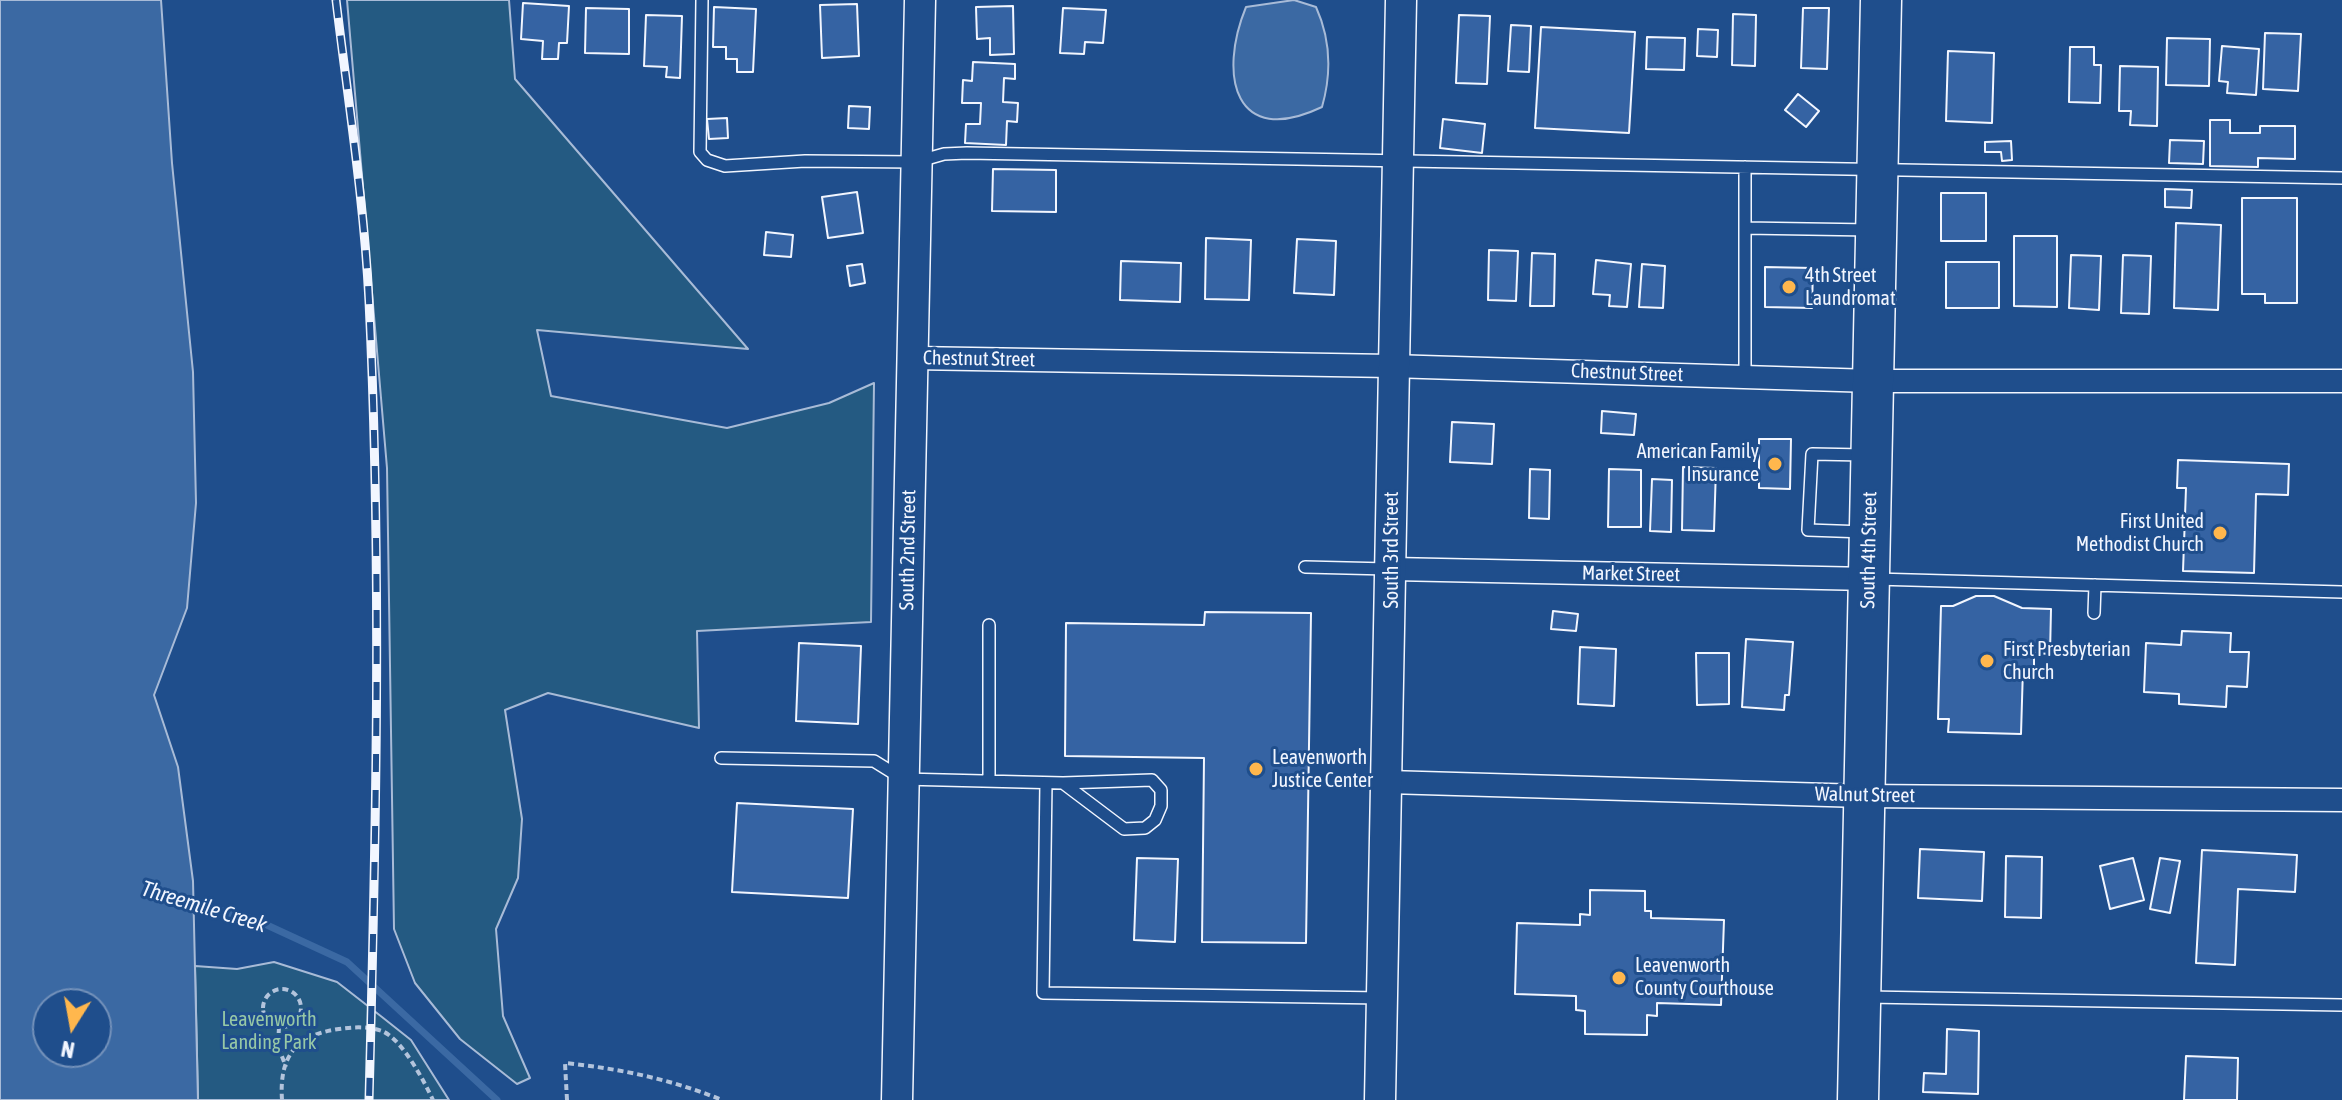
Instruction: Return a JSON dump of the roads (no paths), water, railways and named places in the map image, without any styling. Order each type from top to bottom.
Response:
[{"type":"highway","name":"South 4th Street","points":[[1858,1100],[1881,0]]},
{"type":"street","name":"South 2nd Street","points":[[897,1100],[920,0]]},
{"type":"street","name":"South 3rd Street","points":[[1380,1100],[1393,569],[1391,366],[1401,0]]},
{"type":"street","name":"Chestnut Street","points":[[912,358],[1391,366],[1872,381],[2342,381]]},
{"type":"street","name":"Market Street","points":[[1393,569],[1869,579]]},
{"type":"street","name":"Walnut Street","points":[[1388,782],[1862,796],[2342,800]]},
{"type":"lane","points":[[702,0],[702,81],[698,119],[700,152],[707,160],[725,166],[805,161],[916,162],[944,154],[967,153],[2342,178]]},
{"type":"lane","points":[[1745,167],[1745,377]]},
{"type":"lane","points":[[1745,228],[1875,230]]},
{"type":"lane","points":[[1870,532],[1808,530],[1812,454],[1871,456]]},
{"type":"lane","points":[[1305,567],[1393,569]]},
{"type":"lane","points":[[1869,579],[2342,592]]},
{"type":"lane","points":[[2094,613],[2095,585]]},
{"type":"lane","points":[[989,625],[989,781]]},
{"type":"lane","points":[[721,758],[874,761],[903,779],[1046,783],[1152,780],[1161,790],[1161,806],[1155,820],[1145,828],[1124,829],[1063,783]]},
{"type":"lane","points":[[1046,783],[1043,993],[1383,998]]},
{"type":"lane","points":[[1858,997],[2342,1005]]},
{"type":"waterway","name":"Threemile Creek","points":[[185,901],[256,920],[347,962],[497,1100]]},
{"type":"railway","points":[[336,0],[363,226],[373,401],[376,700],[369,1100]]},
{"type":"place","name":"4th Street Laundromat","points":[[1789,287]]},
{"type":"place","name":"American Family Insurance","points":[[1775,464]]},
{"type":"place","name":"First United Methodist Church","points":[[2220,533]]},
{"type":"place","name":"First Presbyterian Church","points":[[1987,661]]},
{"type":"place","name":"Leavenworth Justice Center","points":[[1256,769]]},
{"type":"place","name":"Leavenworth County Courthouse","points":[[1619,978]]},
{"type":"park label","name":"Leavenworth Landing Park","points":[[269,1032]]}]
